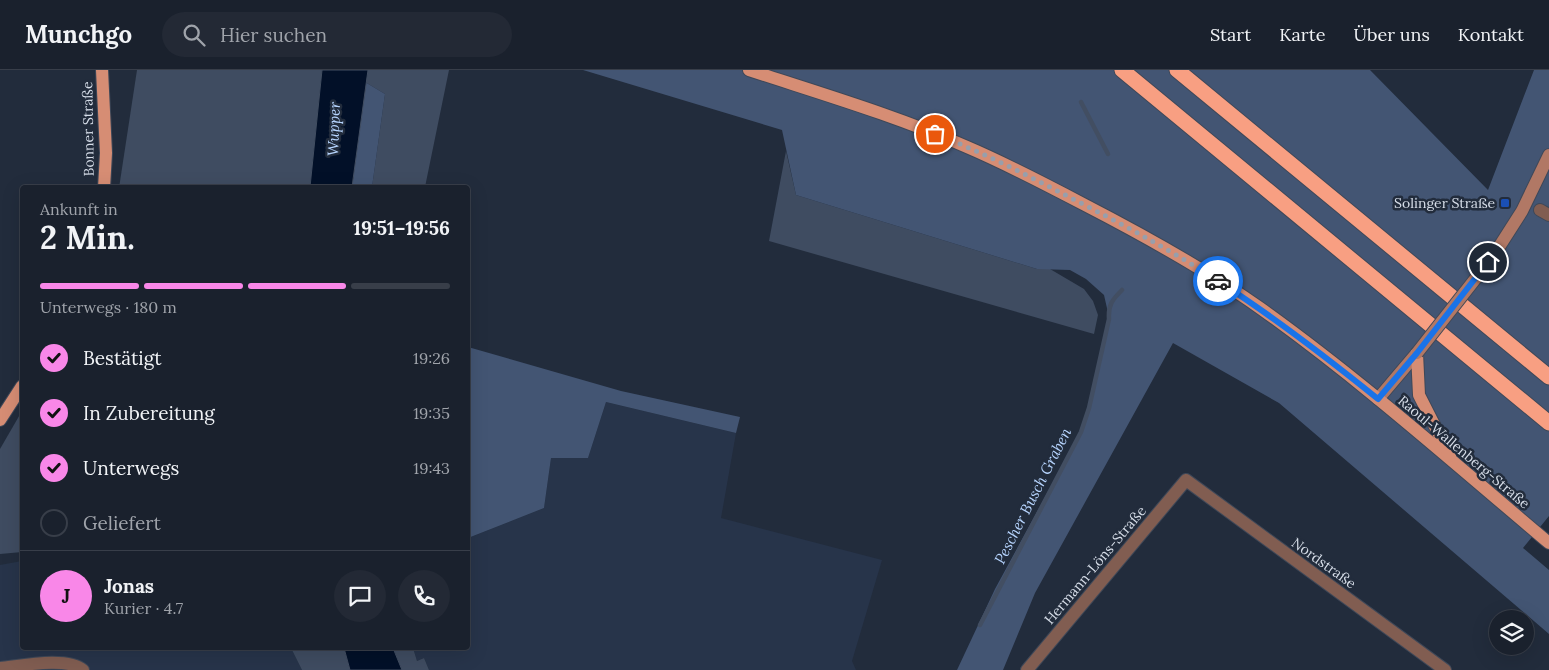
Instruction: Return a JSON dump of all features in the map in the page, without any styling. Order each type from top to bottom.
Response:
[{"type":"highway","points":[[1122,70],[1549,423]]},
{"type":"highway","points":[[1178,70],[1549,376]]},
{"type":"main road","name":"Bonner Straße","points":[[102,70],[106,152],[104,185]]},
{"type":"main road","name":"Raoul-Wallenberg-Straße","points":[[749,70],[903,121],[967,147],[1042,182],[1121,224],[1208,274],[1260,308],[1337,366],[1549,543]]},
{"type":"main road","points":[[1378,399],[1417,353],[1499,247],[1522,211],[1549,155]]},
{"type":"main road","points":[[1417,353],[1419,395],[1454,463]]},
{"type":"main road","points":[[0,420],[20,389]]},
{"type":"street","name":"Hermann-Löns-Straße","points":[[1028,670],[1186,480]]},
{"type":"street","name":"Nordstraße","points":[[1186,480],[1445,670]]},
{"type":"street","points":[[0,668],[60,662],[80,667],[83,670]]},
{"type":"shaded area","points":[[137,70],[322,70],[310,185],[119,185]]},
{"type":"shaded area","points":[[368,70],[449,70],[425,185],[372,185],[385,94],[365,82]]},
{"type":"shaded area","points":[[583,70],[1370,70],[1488,190],[1534,70],[1549,70],[1549,516],[1523,548],[1549,570],[1549,634],[1534,621],[1534,610],[1521,610],[1279,403],[1173,343],[1035,593],[1003,670],[957,670],[995,589],[1083,427],[1109,317],[1104,295],[1086,279],[1070,270],[1037,269],[796,195],[782,130]]},
{"type":"shaded area","points":[[365,82],[385,94],[372,185],[352,185]]},
{"type":"shaded area","points":[[786,151],[796,195],[1037,269],[1050,269],[1084,289],[1093,301],[1098,315],[1094,334],[769,241]]},
{"type":"shaded area","points":[[470,348],[621,391],[740,417],[736,433],[606,402],[588,458],[551,458],[544,508],[470,537]]},
{"type":"shaded area","points":[[606,402],[736,433],[721,518],[882,560],[852,661],[856,670],[429,670],[424,658],[417,661],[414,650],[470,650],[470,537],[544,508],[551,458],[588,458]]},
{"type":"shaded area","points":[[20,414],[20,552],[0,554],[0,449]]},
{"type":"shaded area","points":[[20,561],[20,650],[292,650],[302,670],[0,670],[0,565]]},
{"type":"shaded area","points":[[292,650],[345,650],[350,670],[302,670]]},
{"type":"shaded area","points":[[394,650],[414,650],[417,661],[424,658],[429,670],[402,670]]},
{"type":"water","name":"Wupper","points":[[322,70],[368,70],[352,185],[310,185]]},
{"type":"water","points":[[345,650],[394,650],[402,670],[350,670]]},
{"type":"waterway","name":"Pescher Busch Graben","points":[[1081,102],[1108,154]]},
{"type":"waterway","name":"Pescher Busch Graben","points":[[980,625],[1081,432],[1089,408],[1109,319],[1110,306],[1122,290]]},
{"type":"way so far","points":[[935,134],[1042,182],[1138,233],[1218,281]]},
{"type":"place","name":"Solinger Straße","points":[[1505,203]]},
{"type":"route","points":[[1218,281],[1260,308],[1378,399],[1417,353],[1488,262]]}]
